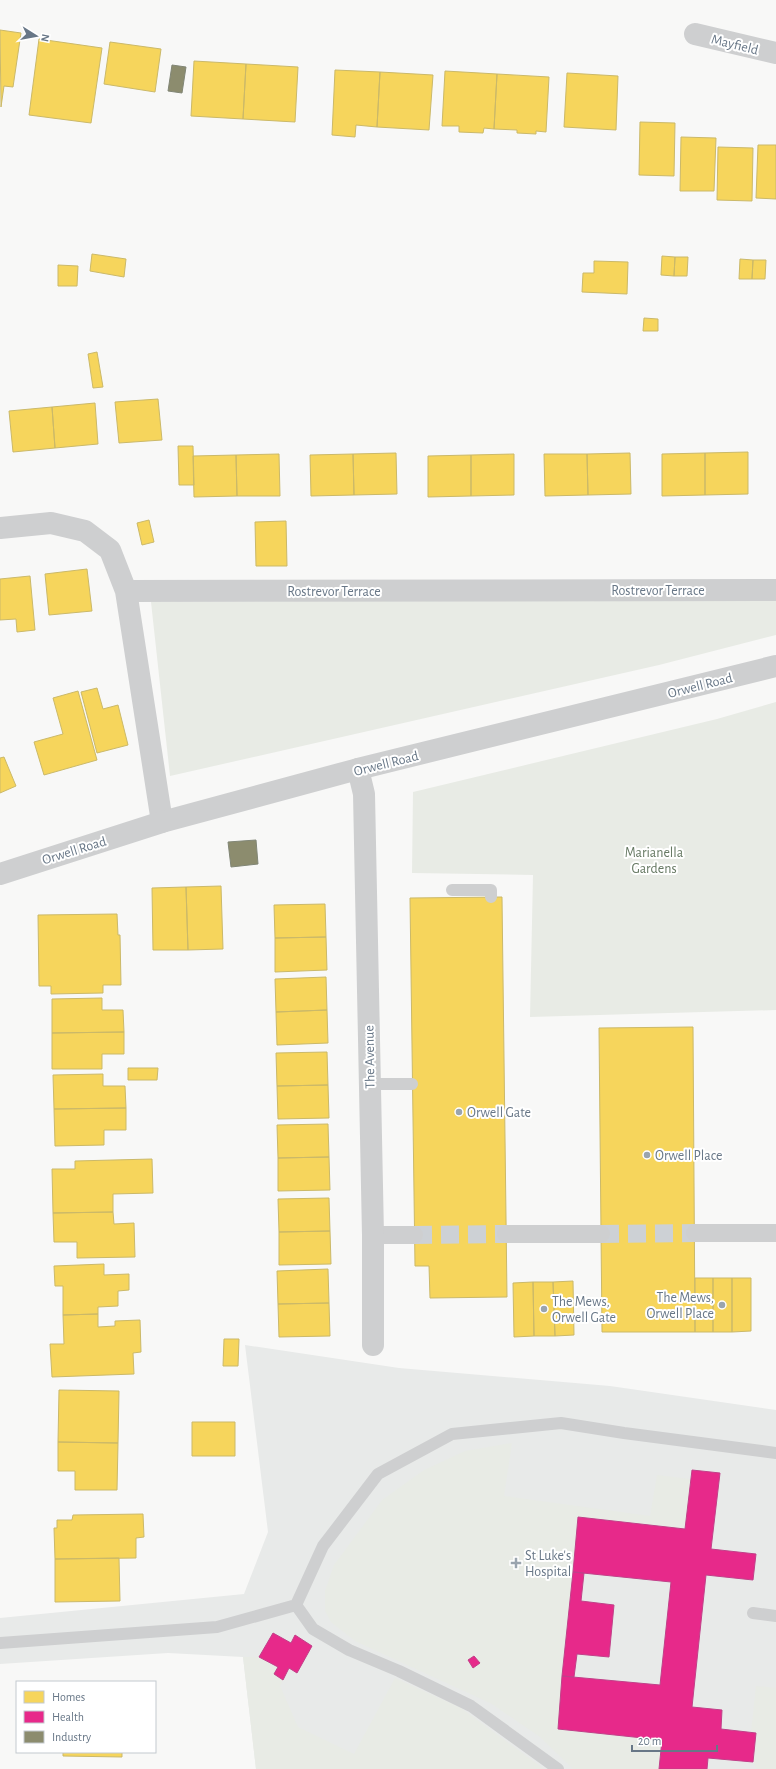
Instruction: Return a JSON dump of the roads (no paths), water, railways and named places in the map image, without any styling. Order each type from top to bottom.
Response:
[{"type":"street","name":"Mayfield","points":[[694,34],[776,54]]},
{"type":"street","points":[[0,528],[51,523],[85,531],[110,550],[126,591],[162,822]]},
{"type":"street","name":"Rostrevor Terrace","points":[[126,591],[776,590]]},
{"type":"street","name":"Orwell Road","points":[[0,874],[162,822],[358,769],[776,666]]},
{"type":"street","name":"The Avenue","points":[[358,769],[364,794],[373,1235],[373,1345]]},
{"type":"street","points":[[695,1234],[776,1233]]},
{"type":"street","points":[[506,1234],[601,1234]]},
{"type":"street","points":[[373,1235],[414,1235]]},
{"type":"lane","points":[[452,890],[491,890],[491,897]]},
{"type":"lane","points":[[369,1084],[412,1084]]},
{"type":"lane","points":[[0,1643],[217,1628],[296,1605],[322,1546],[378,1474],[452,1434],[561,1423],[776,1453]]},
{"type":"lane","points":[[296,1605],[313,1629],[349,1650],[399,1671],[471,1706],[558,1769]]},
{"type":"lane","points":[[753,1613],[776,1616]]},
{"type":"tunnel","points":[[601,1234],[695,1233]]},
{"type":"tunnel","points":[[414,1235],[506,1234]]},
{"type":"place","name":"Orwell Gate","points":[[459,1112]]},
{"type":"place","name":"Orwell Place","points":[[647,1155]]},
{"type":"place","name":"The Mews, Orwell Place","points":[[722,1305]]},
{"type":"place","name":"The Mews, Orwell Gate","points":[[544,1309]]},
{"type":"place","name":"St Luke's Hospital","points":[[516,1563]]},
{"type":"park label","name":"Marianella Gardens","points":[[654,860]]}]
